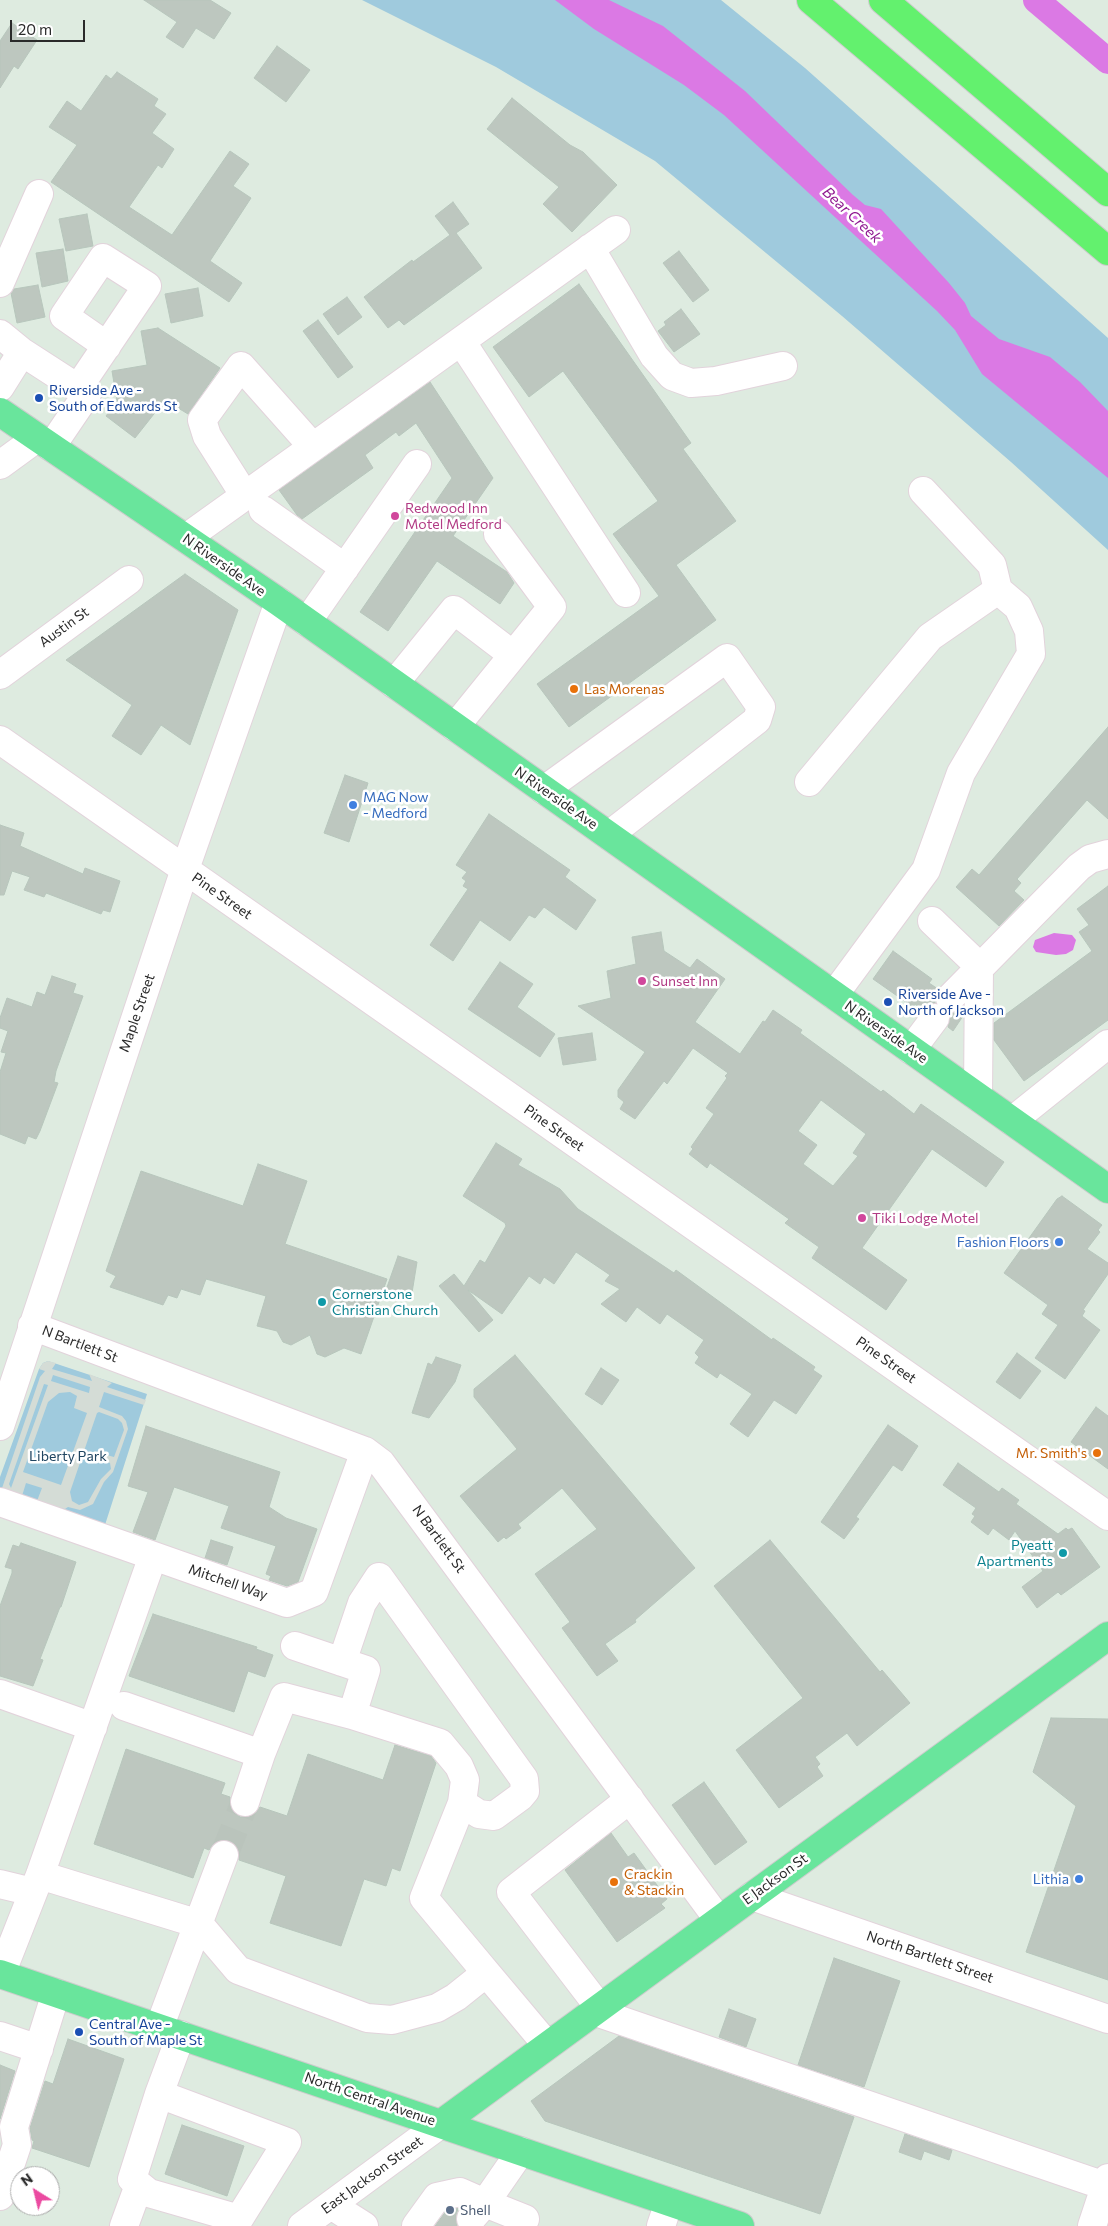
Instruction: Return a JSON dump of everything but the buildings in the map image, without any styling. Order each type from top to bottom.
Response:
[{"type":"highway","points":[[811,0],[1108,251]]},
{"type":"highway","points":[[883,0],[1108,192]]},
{"type":"main road","name":"N Riverside Ave","points":[[0,412],[279,602],[1108,1189]]},
{"type":"main road","name":"E Jackson St","points":[[442,2124],[718,1919],[1108,1636]]},
{"type":"main road","name":"North Central Avenue","points":[[1,1974],[521,2151],[665,2214],[740,2226]]},
{"type":"street","points":[[0,283],[39,194]]},
{"type":"street","points":[[186,538],[254,503],[312,447],[616,230]]},
{"type":"street","points":[[590,248],[654,356],[672,376],[691,383],[716,381],[783,366]]},
{"type":"street","points":[[0,334],[22,352],[87,394],[44,442],[0,464]]},
{"type":"street","points":[[461,341],[626,593]]},
{"type":"street","points":[[78,388],[107,346]]},
{"type":"street","points":[[0,387],[22,352]]},
{"type":"street","points":[[312,447],[241,366],[202,420],[207,436],[254,503],[345,568]]},
{"type":"street","points":[[307,622],[417,464]]},
{"type":"street","points":[[834,995],[926,870],[961,773],[1031,654],[1029,631],[1018,607],[998,590],[992,565],[923,491]]},
{"type":"street","points":[[455,727],[552,607],[498,534]]},
{"type":"street","name":"Austin St","points":[[0,675],[129,580]]},
{"type":"street","points":[[809,782],[930,637],[998,590]]},
{"type":"street","name":"Maple Street","points":[[0,1426],[185,869],[279,602]]},
{"type":"street","points":[[394,684],[454,610],[513,654]]},
{"type":"street","points":[[544,790],[727,658],[761,707],[757,720],[608,836]]},
{"type":"street","name":"Pine Street","points":[[0,740],[1108,1516]]},
{"type":"street","points":[[911,1050],[943,1008],[979,966],[1079,867],[1090,859],[1108,854]]},
{"type":"street","points":[[932,921],[979,966],[978,1097]]},
{"type":"street","points":[[1012,1121],[1108,1044]]},
{"type":"street","name":"N Bartlett St","points":[[32,1326],[365,1452],[381,1464],[395,1479],[718,1919]]},
{"type":"street","name":"Mitchell Way","points":[[0,1502],[287,1603],[314,1592],[365,1452]]},
{"type":"street","points":[[1,1974],[93,1727],[152,1556]]},
{"type":"street","points":[[342,1662],[362,1603],[379,1577],[524,1779],[525,1791],[520,1797],[494,1816],[479,1814],[462,1802]]},
{"type":"street","points":[[295,1646],[366,1670],[352,1715]]},
{"type":"street","points":[[0,1694],[93,1727]]},
{"type":"street","points":[[245,1802],[261,1754],[284,1697],[352,1715],[440,1743],[459,1766],[465,1780],[462,1802],[424,1898],[547,2046]]},
{"type":"street","points":[[124,1706],[261,1754]]},
{"type":"street","points":[[630,1799],[510,1892],[596,2009],[1107,2184],[1092,2226]]},
{"type":"street","points":[[159,2094],[287,2142],[242,2222],[149,2193],[132,2179],[159,2094],[170,2031],[199,1924],[224,1855]]},
{"type":"street","points":[[0,1884],[36,1884],[199,1924],[238,1970],[367,2018],[392,2020],[437,2008],[456,1997],[476,1981],[484,1970]]},
{"type":"street","name":"North Bartlett Street","points":[[752,1896],[1108,2019]]},
{"type":"street","points":[[0,2196],[17,2145],[14,2127],[56,1993]]},
{"type":"street","points":[[0,2036],[39,2050]]},
{"type":"street","name":"East Jackson Street","points":[[302,2226],[442,2124]]},
{"type":"street","points":[[478,2211],[521,2151]]},
{"type":"street","points":[[124,2226],[139,2185]]},
{"type":"street","points":[[416,2226],[437,2197],[460,2192],[478,2211],[525,2219],[522,2226]]},
{"type":"street","points":[[330,2205],[364,2226]]},
{"type":"green space","points":[[362,0],[721,0],[805,68],[1108,338],[1108,550],[1011,462],[842,316],[655,161],[496,67]]},
{"type":"green space","name":"Liberty Park","points":[[48,1361],[147,1394],[104,1528],[0,1494],[0,1477],[39,1369],[43,1363]]},
{"type":"shaded area","points":[[48,1361],[56,1363],[52,1369],[92,1381],[89,1374],[112,1383],[107,1387],[146,1400],[144,1405],[104,1392],[99,1407],[122,1416],[126,1421],[128,1429],[113,1472],[104,1482],[93,1504],[80,1510],[68,1507],[65,1509],[37,1501],[42,1488],[26,1483],[22,1496],[0,1494],[40,1377],[45,1371],[39,1369],[43,1363]],"holes":[[[53,1375],[90,1387],[89,1393],[51,1381]],[[44,1384],[48,1385],[11,1488],[9,1484]],[[70,1392],[77,1396],[74,1408],[87,1413],[61,1485],[23,1472],[48,1402],[59,1393]],[[99,1412],[118,1419],[122,1423],[124,1430],[114,1457],[103,1454],[101,1460],[110,1463],[111,1469],[101,1479],[88,1502],[79,1505],[72,1501],[70,1492],[97,1413]]]},
{"type":"water","name":"Bear Creek","points":[[555,0],[609,0],[663,26],[745,91],[853,195],[865,205],[881,209],[949,283],[965,303],[971,316],[999,339],[1050,357],[1080,382],[1108,411],[1108,478],[982,374],[955,330],[937,311],[724,115],[684,85],[594,29]]},
{"type":"water","points":[[1054,933],[1072,935],[1076,940],[1073,950],[1066,954],[1056,955],[1036,952],[1033,947],[1035,940]]},
{"type":"waterway","points":[[1036,0],[1108,61]]},
{"type":"tunnel","points":[[224,1855],[245,1802]]},
{"type":"place","name":"Riverside Ave - South of Edwards St","points":[[39,398]]},
{"type":"place","name":"Redwood Inn Motel Medford","points":[[395,516]]},
{"type":"place","name":"Las Morenas","points":[[574,689]]},
{"type":"place","name":"MAG Now - Medford","points":[[353,805]]},
{"type":"place","name":"Sunset Inn","points":[[642,981]]},
{"type":"place","name":"Riverside Ave - North of Jackson","points":[[888,1002]]},
{"type":"place","name":"Tiki Lodge Motel","points":[[862,1218]]},
{"type":"place","name":"Fashion Floors","points":[[1059,1242]]},
{"type":"place","name":"Cornerstone Christian Church","points":[[322,1302]]},
{"type":"place","name":"Mr. Smith's","points":[[1097,1453]]},
{"type":"place","name":"Pyeatt Apartments","points":[[1063,1553]]},
{"type":"place","name":"Lithia","points":[[1079,1879]]},
{"type":"place","name":"Crackin & Stackin","points":[[614,1882]]},
{"type":"place","name":"Central Ave - South of Maple St","points":[[79,2032]]},
{"type":"place","name":"Shell","points":[[450,2210]]}]
